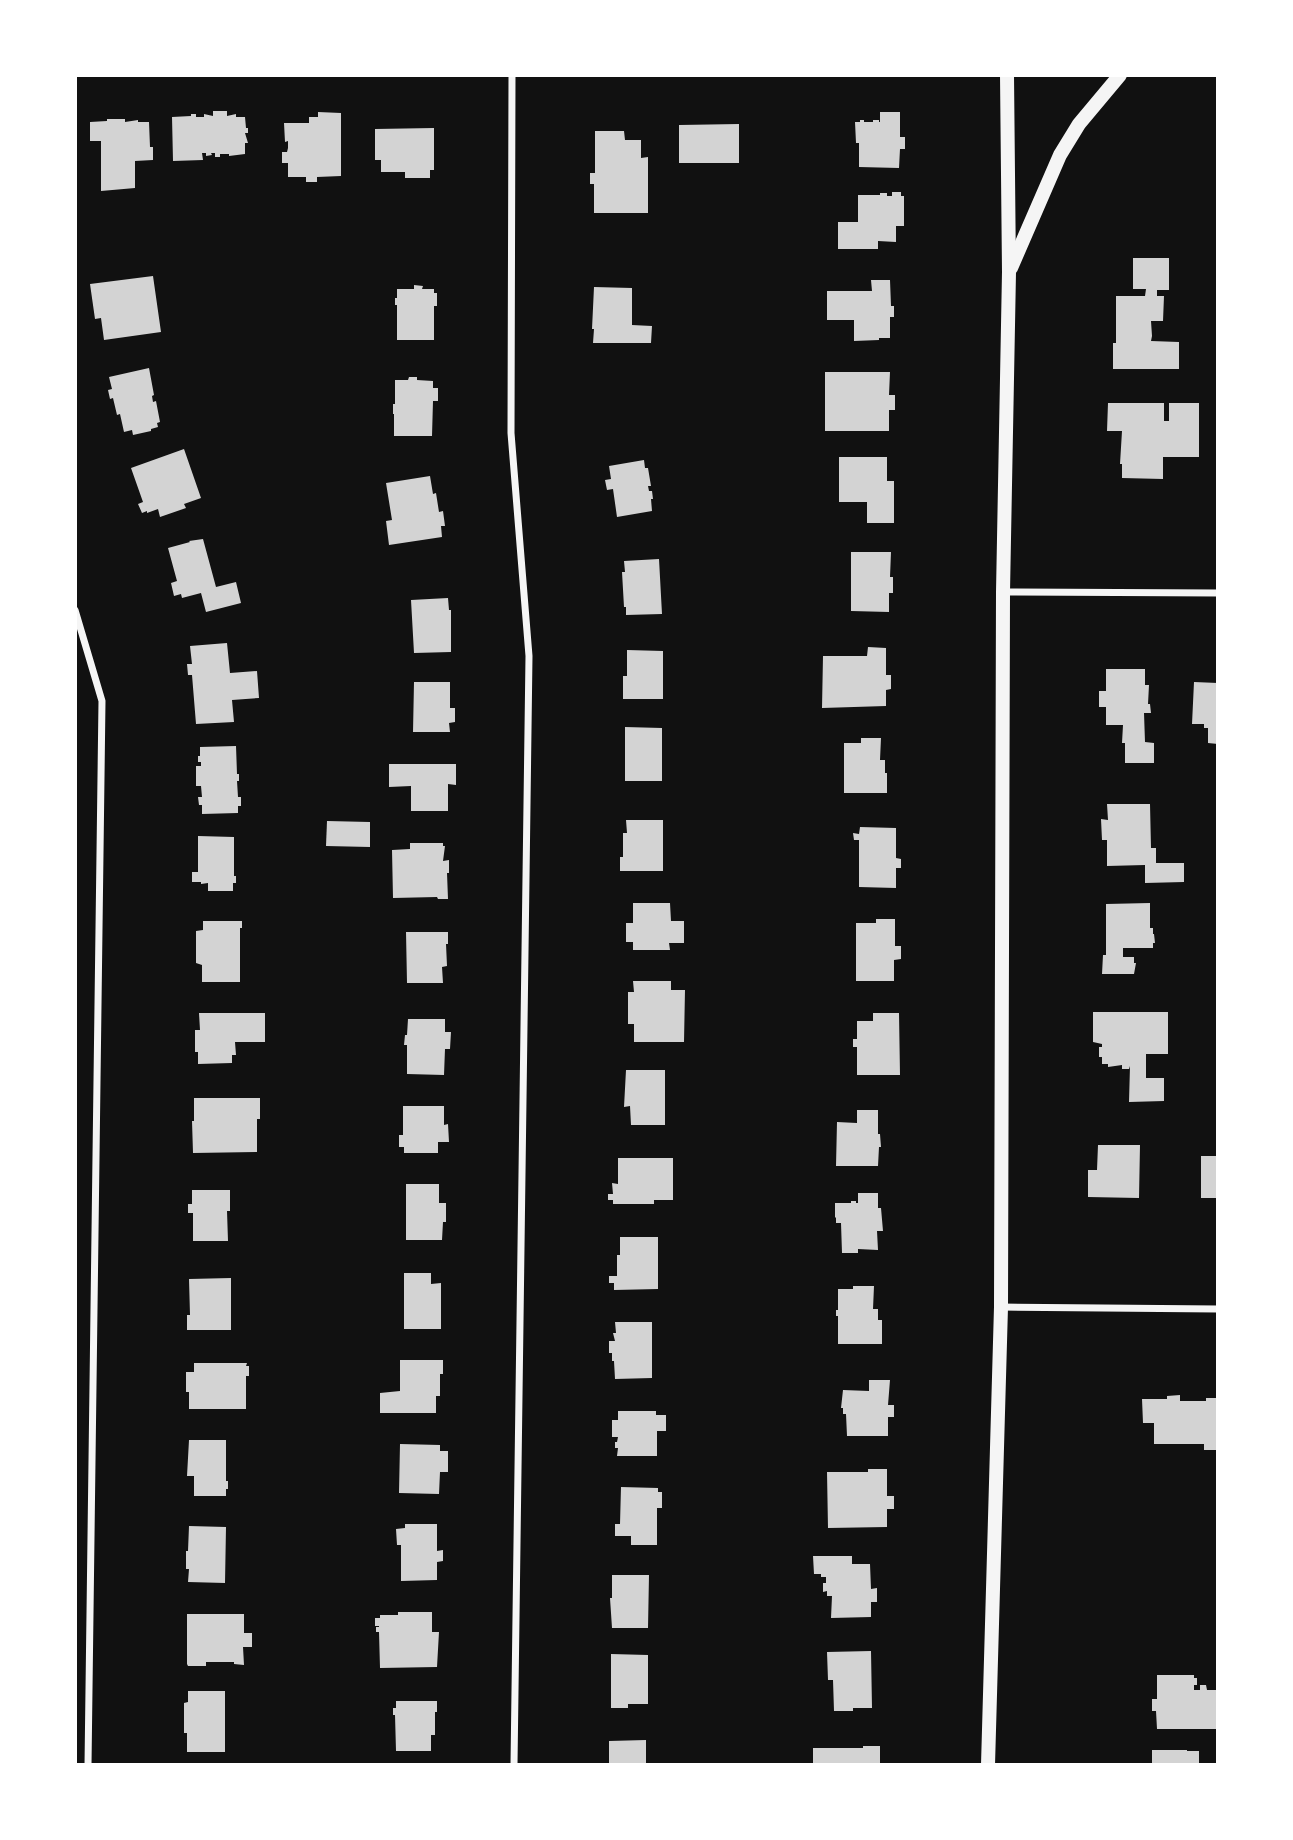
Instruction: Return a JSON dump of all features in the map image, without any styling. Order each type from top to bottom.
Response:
[{"type":"main road","points":[[988,1765],[1001,1307],[1003,592],[1009,272],[1007,75]]},
{"type":"main road","points":[[1009,272],[1060,155],[1079,124],[1120,75]]},
{"type":"street","points":[[512,75],[511,433],[529,656],[514,1765]]},
{"type":"street","points":[[1003,592],[1218,593]]},
{"type":"street","points":[[75,610],[102,701],[88,1765]]},
{"type":"street","points":[[1001,1307],[1218,1309]]},
{"type":"building","points":[[213,111],[227,111],[227,116],[236,114],[236,117],[245,117],[248,143],[245,143],[245,154],[220,154],[220,157],[215,157],[215,153],[206,156],[206,153],[202,153],[203,160],[173,161],[172,117],[191,114],[196,114],[196,117],[204,117],[204,114],[213,116]]},
{"type":"building","points":[[318,112],[341,113],[341,176],[317,177],[317,182],[306,182],[306,177],[288,177],[288,163],[282,163],[282,152],[287,152],[288,148],[284,123],[309,123],[309,117],[318,117]]},
{"type":"building","points":[[880,112],[900,112],[900,137],[905,137],[905,149],[900,149],[899,168],[859,167],[859,143],[856,143],[855,122],[880,122]]},
{"type":"building","points":[[107,119],[149,122],[153,160],[135,161],[135,188],[101,191],[101,141],[90,141],[90,122]]},
{"type":"building","points":[[739,124],[739,163],[679,163],[679,125]]},
{"type":"building","points":[[434,128],[434,170],[430,170],[430,178],[405,178],[405,172],[381,172],[381,160],[375,160],[375,129]]},
{"type":"building","points":[[595,131],[624,131],[625,140],[641,140],[641,158],[648,157],[648,213],[594,213],[594,184],[590,184],[590,173],[595,173]]},
{"type":"building","points":[[892,192],[901,192],[901,196],[904,196],[904,226],[896,226],[896,242],[878,241],[878,249],[838,249],[838,222],[858,222],[858,195],[887,193],[887,196],[892,196]]},
{"type":"building","points":[[1133,258],[1169,258],[1169,290],[1157,290],[1157,296],[1164,296],[1163,321],[1151,321],[1151,341],[1179,342],[1179,369],[1113,369],[1116,296],[1145,296],[1146,289],[1133,289]]},
{"type":"building","points":[[153,276],[161,332],[104,340],[101,318],[95,319],[90,284]]},
{"type":"building","points":[[871,280],[890,280],[894,317],[890,317],[890,338],[854,341],[854,320],[827,320],[827,291],[872,291]]},
{"type":"building","points":[[414,285],[423,286],[422,289],[434,289],[434,293],[437,293],[437,306],[434,306],[434,340],[397,340],[397,289],[414,289]]},
{"type":"building","points":[[594,287],[632,288],[632,325],[652,326],[651,343],[593,343]]},
{"type":"building","points":[[149,368],[153,402],[156,401],[160,422],[157,423],[158,427],[151,431],[133,435],[132,430],[124,432],[120,414],[117,415],[113,398],[110,399],[108,390],[112,389],[109,377]]},
{"type":"building","points":[[825,372],[890,372],[889,395],[895,395],[895,410],[889,410],[889,431],[825,431]]},
{"type":"building","points":[[409,377],[433,381],[433,388],[438,388],[438,401],[433,401],[432,436],[394,436],[395,380],[408,380]]},
{"type":"building","points":[[1108,403],[1164,403],[1164,421],[1169,421],[1169,403],[1199,403],[1199,457],[1163,457],[1163,479],[1122,478],[1122,431],[1107,431]]},
{"type":"building","points":[[184,449],[201,498],[184,504],[186,508],[160,517],[158,509],[142,513],[138,504],[143,502],[131,468]]},
{"type":"building","points":[[839,457],[887,457],[887,481],[894,481],[894,523],[867,523],[867,502],[839,502]]},
{"type":"building","points":[[644,460],[651,486],[648,486],[649,491],[652,491],[652,511],[617,517],[613,489],[607,490],[605,480],[611,479],[609,466]]},
{"type":"building","points":[[430,476],[439,512],[443,511],[445,526],[441,526],[442,537],[389,545],[386,521],[392,520],[386,483]]},
{"type":"building","points":[[203,539],[216,587],[236,582],[241,603],[206,612],[201,593],[182,598],[181,594],[174,596],[171,583],[177,581],[168,548]]},
{"type":"building","points":[[851,552],[891,552],[890,577],[893,577],[893,593],[889,593],[889,612],[851,611]]},
{"type":"building","points":[[659,559],[662,614],[626,615],[622,572],[625,572],[624,561]]},
{"type":"building","points":[[448,598],[451,610],[451,652],[414,653],[411,600]]},
{"type":"building","points":[[227,643],[230,673],[257,671],[259,698],[232,700],[234,722],[196,724],[192,675],[188,675],[187,664],[192,664],[190,646]]},
{"type":"building","points":[[868,647],[886,648],[886,675],[891,675],[891,689],[886,690],[886,706],[822,708],[823,656],[867,656]]},
{"type":"building","points":[[627,650],[663,651],[663,699],[623,699],[623,676],[627,676]]},
{"type":"building","points":[[1106,669],[1145,669],[1145,685],[1149,685],[1148,704],[1151,713],[1144,713],[1145,742],[1154,743],[1154,763],[1125,763],[1123,725],[1106,725],[1106,707],[1099,707],[1099,691],[1106,691]]},
{"type":"building","points":[[414,682],[450,682],[450,708],[455,708],[455,722],[449,723],[450,732],[413,732]]},
{"type":"building","points":[[1194,682],[1218,683],[1218,744],[1208,743],[1208,728],[1204,728],[1204,724],[1192,724]]},
{"type":"building","points":[[625,727],[662,728],[662,781],[625,781]]},
{"type":"building","points":[[861,738],[881,738],[880,760],[885,760],[887,793],[844,793],[844,743],[861,743]]},
{"type":"building","points":[[236,746],[238,797],[241,797],[238,813],[202,814],[198,797],[202,797],[201,786],[196,786],[196,766],[201,766],[201,762],[198,762],[200,747]]},
{"type":"building","points":[[389,764],[456,764],[456,785],[448,784],[448,811],[411,811],[411,786],[389,787]]},
{"type":"building","points":[[1107,804],[1150,804],[1151,848],[1156,848],[1156,863],[1184,863],[1184,882],[1145,883],[1145,865],[1107,866],[1107,840],[1102,840],[1101,819],[1108,820]]},
{"type":"building","points":[[626,820],[663,820],[663,871],[620,871],[623,833],[627,833]]},
{"type":"building","points":[[327,821],[370,822],[370,847],[326,846]]},
{"type":"building","points":[[860,827],[896,828],[896,858],[901,859],[901,868],[896,868],[896,888],[859,887],[859,840],[854,840],[853,833],[859,834]]},
{"type":"building","points":[[198,836],[234,837],[236,883],[233,883],[233,891],[208,891],[208,883],[192,882],[192,872],[198,872]]},
{"type":"building","points":[[410,843],[443,843],[443,861],[449,860],[448,899],[393,898],[392,850],[410,849]]},
{"type":"building","points":[[633,903],[670,903],[671,921],[684,921],[684,943],[669,943],[670,950],[633,950],[633,942],[626,942],[626,923],[633,923]]},
{"type":"building","points":[[1150,903],[1150,928],[1153,928],[1155,943],[1153,948],[1123,948],[1123,957],[1134,957],[1134,974],[1102,974],[1103,955],[1106,955],[1106,904]]},
{"type":"building","points":[[876,919],[895,919],[895,946],[901,946],[901,959],[894,960],[894,981],[856,981],[856,923],[876,923]]},
{"type":"building","points":[[203,921],[242,921],[240,982],[202,982],[202,965],[196,963],[196,931],[203,930]]},
{"type":"building","points":[[406,932],[448,932],[447,966],[442,967],[443,983],[407,983]]},
{"type":"building","points":[[633,981],[671,981],[671,990],[685,990],[684,1042],[634,1042],[634,1024],[628,1024],[628,992],[634,992]]},
{"type":"building","points":[[1093,1012],[1168,1012],[1168,1054],[1146,1054],[1146,1078],[1164,1078],[1164,1101],[1129,1102],[1130,1066],[1129,1069],[1122,1069],[1122,1065],[1108,1067],[1108,1064],[1102,1064],[1099,1047],[1102,1047],[1102,1044],[1093,1042]]},
{"type":"building","points":[[199,1013],[265,1013],[265,1042],[235,1042],[236,1055],[232,1055],[232,1063],[198,1064],[195,1030],[200,1030]]},
{"type":"building","points":[[873,1013],[899,1013],[900,1075],[857,1075],[857,1047],[853,1047],[853,1039],[857,1039],[857,1021],[873,1021]]},
{"type":"building","points":[[408,1019],[445,1019],[445,1032],[451,1032],[450,1049],[445,1049],[444,1075],[407,1074],[407,1045],[404,1045]]},
{"type":"building","points":[[626,1070],[665,1070],[665,1125],[631,1125],[630,1106],[624,1107]]},
{"type":"building","points":[[194,1098],[260,1098],[257,1152],[193,1153]]},
{"type":"building","points":[[403,1106],[444,1106],[444,1125],[448,1124],[449,1142],[438,1142],[438,1153],[404,1153],[404,1147],[399,1147],[399,1135],[403,1135]]},
{"type":"building","points":[[857,1110],[878,1110],[881,1147],[878,1166],[836,1166],[837,1122],[857,1123]]},
{"type":"building","points":[[1098,1145],[1140,1145],[1139,1198],[1088,1197],[1088,1170],[1097,1170]]},
{"type":"building","points":[[1201,1156],[1218,1156],[1218,1198],[1201,1198]]},
{"type":"building","points":[[618,1158],[673,1158],[673,1200],[654,1200],[654,1204],[613,1204],[613,1200],[608,1200],[608,1194],[613,1194],[612,1183],[618,1184]]},
{"type":"building","points":[[406,1184],[439,1184],[439,1203],[446,1203],[442,1240],[406,1240]]},
{"type":"building","points":[[192,1190],[230,1190],[230,1211],[227,1211],[228,1241],[193,1241],[193,1213],[188,1213],[188,1204],[192,1204]]},
{"type":"building","points":[[858,1193],[878,1193],[883,1231],[877,1231],[878,1250],[858,1249],[858,1253],[842,1253],[841,1223],[836,1223],[835,1203],[858,1203]]},
{"type":"building","points":[[620,1237],[658,1237],[658,1289],[614,1290],[614,1283],[609,1283],[609,1276],[617,1276]]},
{"type":"building","points":[[404,1273],[431,1273],[431,1284],[441,1283],[441,1329],[404,1329]]},
{"type":"building","points":[[231,1278],[231,1330],[187,1330],[187,1315],[190,1315],[189,1279]]},
{"type":"building","points":[[853,1286],[874,1286],[873,1309],[878,1309],[878,1320],[882,1320],[882,1344],[838,1344],[838,1289],[853,1289]]},
{"type":"building","points":[[615,1322],[652,1322],[652,1378],[615,1379],[609,1341],[615,1341]]},
{"type":"building","points":[[400,1360],[443,1360],[440,1396],[436,1396],[436,1413],[380,1413],[380,1393],[400,1391]]},
{"type":"building","points":[[194,1363],[247,1363],[249,1376],[246,1376],[246,1409],[189,1409],[186,1372],[194,1372]]},
{"type":"building","points":[[869,1380],[890,1380],[888,1405],[894,1405],[894,1417],[888,1417],[888,1436],[847,1436],[846,1414],[843,1414],[841,1408],[843,1390],[869,1391]]},
{"type":"building","points":[[1180,1395],[1180,1401],[1218,1398],[1218,1450],[1204,1450],[1204,1444],[1154,1444],[1154,1423],[1143,1423],[1142,1399],[1167,1399],[1167,1396]]},
{"type":"building","points":[[618,1411],[656,1411],[656,1415],[666,1415],[666,1431],[657,1431],[657,1456],[617,1456],[618,1448],[615,1448],[615,1442],[618,1437],[612,1437],[612,1420],[618,1420]]},
{"type":"building","points":[[189,1440],[226,1440],[226,1496],[194,1496],[194,1476],[187,1476]]},
{"type":"building","points":[[400,1444],[440,1445],[440,1451],[448,1451],[448,1472],[440,1472],[439,1494],[399,1493]]},
{"type":"building","points":[[868,1469],[887,1469],[887,1496],[894,1496],[894,1509],[887,1509],[887,1527],[828,1528],[827,1472],[868,1472]]},
{"type":"building","points":[[621,1487],[658,1488],[658,1492],[662,1492],[662,1508],[657,1508],[657,1545],[631,1545],[631,1536],[615,1536],[615,1524],[620,1524]]},
{"type":"building","points":[[405,1524],[437,1524],[437,1551],[443,1550],[443,1561],[437,1562],[437,1580],[401,1581],[401,1545],[397,1545],[396,1529],[405,1528]]},
{"type":"building","points":[[189,1526],[226,1527],[225,1583],[188,1582],[186,1551]]},
{"type":"building","points":[[813,1556],[852,1556],[852,1564],[870,1564],[871,1589],[877,1588],[877,1602],[871,1602],[871,1617],[831,1618],[832,1596],[827,1596],[827,1591],[823,1592],[826,1577],[814,1574]]},
{"type":"building","points":[[612,1575],[649,1575],[648,1628],[612,1628]]},
{"type":"building","points":[[398,1612],[432,1612],[432,1632],[439,1632],[437,1667],[380,1668],[379,1632],[376,1632],[376,1627],[379,1626],[375,1626],[375,1618],[380,1618],[380,1615],[398,1615]]},
{"type":"building","points":[[187,1614],[244,1614],[244,1633],[252,1633],[252,1647],[243,1647],[244,1665],[234,1662],[206,1662],[206,1666],[188,1666]]},
{"type":"building","points":[[871,1651],[872,1708],[834,1711],[833,1680],[828,1680],[827,1652]]},
{"type":"building","points":[[611,1654],[648,1655],[648,1704],[628,1704],[628,1708],[611,1708]]},
{"type":"building","points":[[1157,1675],[1194,1675],[1197,1685],[1194,1685],[1194,1690],[1200,1690],[1200,1685],[1206,1685],[1207,1690],[1216,1690],[1216,1729],[1157,1729],[1152,1699],[1157,1699]]},
{"type":"building","points":[[188,1691],[225,1691],[225,1752],[187,1752],[184,1703],[188,1702]]},
{"type":"building","points":[[396,1701],[437,1701],[431,1751],[396,1751],[393,1708],[396,1708]]},
{"type":"building","points":[[646,1740],[646,1765],[609,1765],[609,1741]]},
{"type":"building","points":[[880,1746],[880,1765],[813,1765],[813,1748]]},
{"type":"building","points":[[1152,1750],[1199,1751],[1199,1765],[1152,1765]]}]
